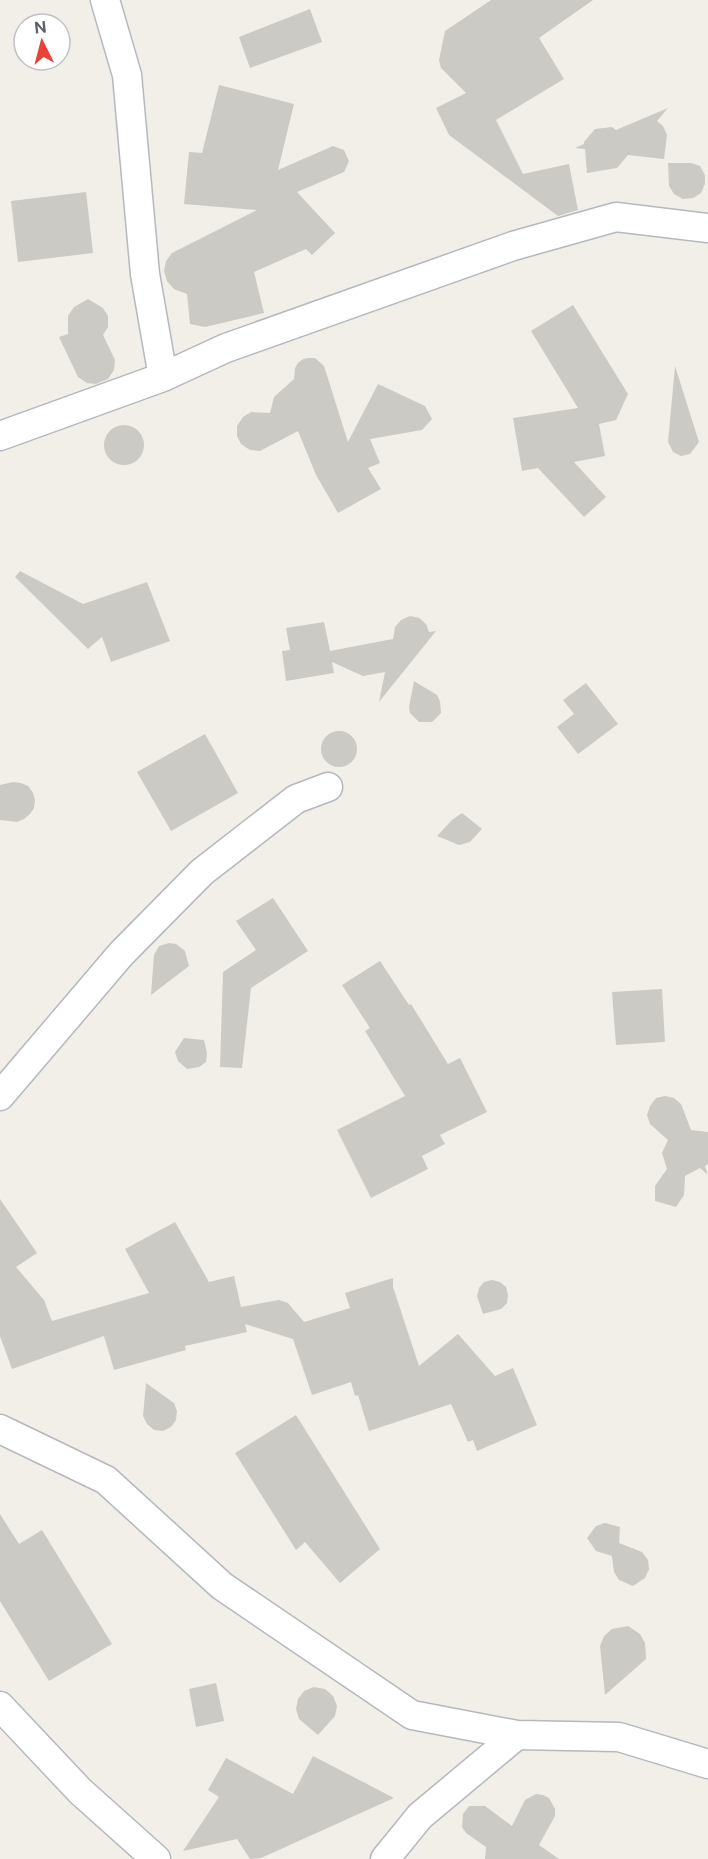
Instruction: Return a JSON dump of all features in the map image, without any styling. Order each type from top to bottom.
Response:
[{"type":"street","points":[[105,0],[127,75],[145,274],[163,377]]},
{"type":"street","points":[[0,436],[163,377],[226,348],[513,246],[616,217],[708,228]]},
{"type":"street","points":[[0,1096],[121,954],[202,872],[296,799],[328,787]]},
{"type":"street","points":[[0,1429],[106,1480],[222,1586],[412,1715],[517,1735],[618,1737],[708,1764]]},
{"type":"street","points":[[0,1706],[80,1791],[156,1859]]},
{"type":"street","points":[[385,1859],[420,1816],[517,1735]]},
{"type":"building","points":[[491,0],[593,0],[539,38],[564,79],[496,120],[523,174],[569,164],[578,210],[558,216],[449,135],[436,108],[466,93],[441,68],[439,60],[445,31]]},
{"type":"building","points":[[310,9],[322,42],[250,68],[239,37]]},
{"type":"building","points":[[219,85],[294,104],[278,170],[333,146],[344,150],[349,161],[344,172],[297,192],[335,233],[312,255],[306,249],[254,272],[264,313],[205,327],[190,324],[187,294],[174,289],[167,281],[164,271],[166,261],[172,253],[257,210],[184,204],[189,152],[202,153]]},
{"type":"building","points":[[668,108],[657,121],[663,126],[667,135],[664,159],[628,155],[617,168],[587,173],[585,149],[575,148],[584,144],[595,129],[612,127],[616,130]]},
{"type":"building","points":[[668,163],[691,163],[700,166],[705,175],[705,184],[701,193],[693,198],[683,199],[674,194],[669,186]]},
{"type":"building","points":[[86,192],[93,253],[18,262],[11,201]]},
{"type":"building","points":[[88,299],[103,308],[108,316],[108,327],[103,335],[115,360],[114,370],[108,379],[96,384],[87,383],[78,377],[59,337],[68,334],[68,316],[74,307]]},
{"type":"building","points":[[573,305],[628,394],[616,420],[599,424],[605,456],[574,462],[606,497],[584,517],[538,468],[522,471],[513,418],[578,408],[531,331]]},
{"type":"building","points":[[315,358],[324,366],[348,442],[378,384],[425,406],[432,419],[422,430],[370,439],[380,463],[368,468],[381,489],[338,513],[316,475],[298,431],[260,451],[250,450],[241,444],[237,436],[237,426],[243,417],[251,412],[270,413],[274,397],[294,379],[298,363]]},
{"type":"building","points":[[675,366],[699,442],[690,454],[681,456],[673,452],[668,442]]},
{"type":"building","points":[[124,425],[138,431],[144,445],[138,459],[124,465],[110,459],[104,445],[110,431]]},
{"type":"building","points":[[20,571],[83,604],[147,582],[170,641],[111,662],[102,637],[88,649],[15,577]]},
{"type":"building","points":[[410,616],[419,618],[426,624],[429,632],[436,631],[379,702],[385,672],[363,676],[332,662],[334,673],[286,681],[282,651],[290,650],[286,628],[324,622],[330,651],[393,639],[395,627],[401,620]]},
{"type":"building","points":[[414,681],[437,695],[440,701],[441,713],[432,722],[419,722],[410,713]]},
{"type":"building","points":[[586,683],[618,724],[578,754],[557,727],[574,714],[563,700]]},
{"type":"building","points":[[339,731],[352,736],[357,749],[352,762],[339,767],[326,762],[321,749],[326,736]]},
{"type":"building","points":[[205,734],[238,793],[171,831],[137,772]]},
{"type":"building","points":[[13,782],[28,786],[35,800],[30,814],[17,822],[0,820],[0,785]]},
{"type":"building","points":[[462,813],[482,829],[470,842],[459,845],[437,836],[452,820]]},
{"type":"building","points":[[273,898],[308,951],[251,988],[242,1068],[220,1067],[223,972],[256,950],[236,921]]},
{"type":"building","points":[[169,943],[176,944],[185,951],[189,966],[151,995],[154,955],[159,946]]},
{"type":"building","points":[[380,961],[409,1005],[411,1004],[448,1064],[460,1058],[487,1112],[440,1135],[445,1144],[422,1156],[428,1169],[371,1198],[337,1130],[405,1096],[365,1031],[370,1028],[342,985]]},
{"type":"building","points":[[662,989],[665,1042],[616,1045],[612,992]]},
{"type":"building","points":[[184,1038],[204,1040],[207,1053],[206,1062],[199,1067],[187,1069],[178,1061],[175,1052]]},
{"type":"building","points":[[665,1096],[674,1098],[681,1104],[691,1130],[708,1132],[708,1164],[705,1166],[708,1175],[700,1168],[685,1176],[684,1195],[676,1207],[655,1201],[655,1186],[667,1169],[662,1153],[668,1140],[650,1124],[647,1115],[656,1098]]},
{"type":"building","points":[[0,1199],[37,1253],[16,1267],[44,1300],[52,1321],[149,1293],[125,1249],[175,1222],[209,1282],[234,1276],[241,1307],[279,1300],[288,1303],[304,1322],[350,1308],[345,1293],[393,1278],[393,1287],[419,1366],[458,1334],[495,1376],[513,1368],[537,1425],[477,1451],[473,1440],[468,1442],[451,1404],[369,1431],[358,1395],[355,1396],[351,1382],[312,1395],[293,1339],[245,1324],[247,1332],[185,1346],[186,1350],[114,1370],[104,1336],[12,1369],[0,1336]]},
{"type":"building","points":[[492,1280],[506,1287],[507,1303],[501,1309],[483,1314],[477,1296],[479,1288],[484,1282]]},
{"type":"building","points":[[146,1383],[174,1403],[177,1411],[176,1420],[171,1427],[163,1431],[154,1430],[143,1416]]},
{"type":"building","points":[[296,1415],[380,1549],[340,1583],[305,1542],[296,1550],[235,1453]]},
{"type":"building","points":[[0,1514],[19,1544],[42,1530],[112,1644],[49,1681],[0,1601]]},
{"type":"building","points":[[605,1523],[620,1527],[619,1543],[642,1552],[648,1560],[649,1569],[645,1578],[633,1586],[619,1580],[614,1572],[612,1556],[596,1551],[587,1538],[596,1526]]},
{"type":"building","points":[[628,1626],[640,1634],[645,1643],[646,1659],[605,1695],[600,1646],[604,1636],[612,1629]]},
{"type":"building","points":[[216,1683],[224,1721],[196,1727],[189,1689]]},
{"type":"building","points":[[314,1687],[325,1689],[333,1696],[337,1706],[335,1716],[318,1735],[299,1719],[296,1709],[298,1699],[304,1691]]},
{"type":"building","points":[[313,1756],[394,1798],[261,1858],[250,1859],[237,1839],[183,1851],[219,1797],[208,1790],[226,1758],[293,1794]]},
{"type":"building","points":[[536,1794],[549,1798],[555,1809],[555,1816],[539,1845],[559,1859],[485,1859],[486,1847],[466,1833],[462,1827],[463,1814],[469,1806],[485,1806],[512,1826],[525,1800]]}]
